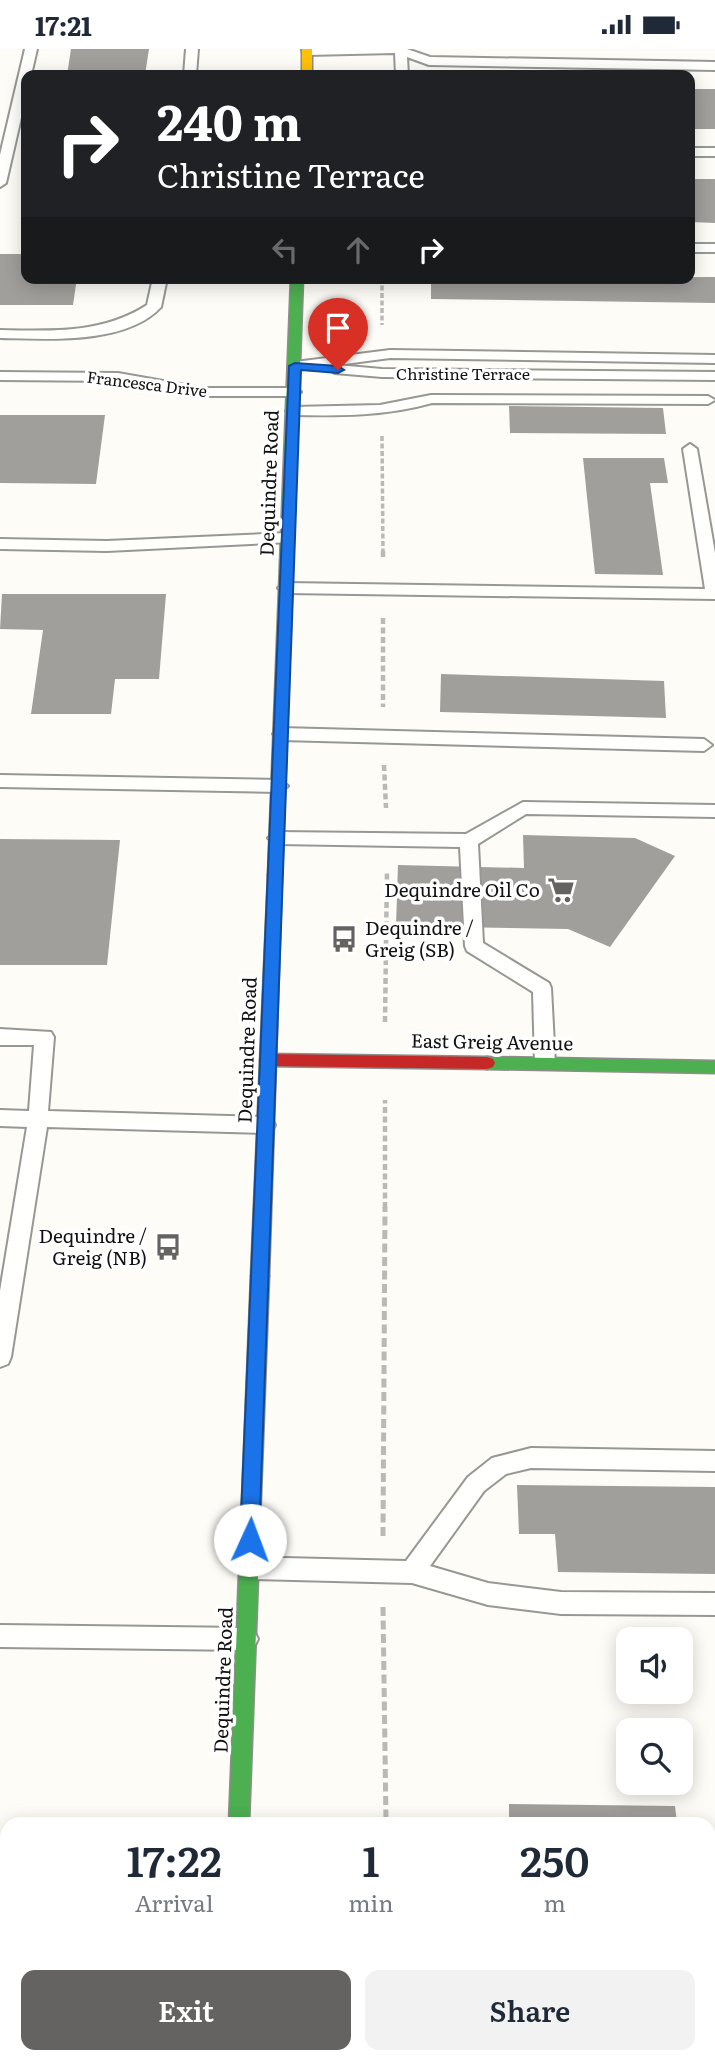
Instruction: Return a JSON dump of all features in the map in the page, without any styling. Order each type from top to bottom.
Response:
[{"type":"main road","points":[[307,50],[307,70]]},
{"type":"main road","name":"Dequindre Road","points":[[239,1817],[298,284]]},
{"type":"main road","name":"East Greig Avenue","points":[[268,1060],[715,1067]]},
{"type":"lane","points":[[26,70],[31,49]]},
{"type":"lane","points":[[190,70],[192,49]]},
{"type":"lane","points":[[307,50],[401,50],[429,61],[715,65]]},
{"type":"lane","points":[[401,50],[402,70]]},
{"type":"lane","points":[[0,183],[21,92]]},
{"type":"lane","points":[[695,152],[715,152]]},
{"type":"lane","points":[[695,248],[715,249]]},
{"type":"lane","points":[[0,334],[64,335],[104,331],[136,321],[154,307],[159,284]]},
{"type":"lane","name":"Christine Terrace","points":[[295,366],[382,355],[715,359]]},
{"type":"lane","name":"Christine Terrace","points":[[295,366],[382,373],[715,376]]},
{"type":"lane","name":"Francesca Drive","points":[[0,376],[108,377],[203,392],[294,392]]},
{"type":"lane","points":[[293,411],[381,411],[431,400],[708,400]]},
{"type":"lane","points":[[286,588],[714,593],[690,449]]},
{"type":"lane","points":[[0,544],[107,546],[288,538]]},
{"type":"lane","points":[[281,734],[704,745]]},
{"type":"lane","points":[[0,781],[279,786]]},
{"type":"lane","points":[[277,838],[469,841],[523,807],[715,811]]},
{"type":"lane","points":[[469,841],[474,947],[542,988],[545,1064]]},
{"type":"lane","points":[[0,1037],[44,1037],[38,1119],[0,1357]]},
{"type":"lane","points":[[0,1118],[265,1125]]},
{"type":"lane","points":[[412,1572],[476,1484],[500,1465],[531,1458],[715,1461]]},
{"type":"lane","points":[[249,1568],[412,1572],[488,1594],[561,1603],[715,1604]]},
{"type":"lane","points":[[0,1636],[246,1639]]},
{"type":"path","points":[[382,284],[382,355]]},
{"type":"path","points":[[381,411],[383,736],[388,841],[385,1026]]},
{"type":"path","points":[[385,1091],[382,1571],[386,1817]]},
{"type":"building","points":[[71,49],[149,49],[146,70],[68,70]]},
{"type":"building","points":[[695,89],[715,89],[715,129],[695,129]]},
{"type":"building","points":[[695,179],[715,179],[715,223],[695,222]]},
{"type":"building","points":[[0,254],[21,254],[21,284],[76,284],[73,305],[0,305]]},
{"type":"building","points":[[695,277],[715,277],[715,303],[431,299],[431,284],[695,284]]},
{"type":"building","points":[[509,406],[663,408],[666,434],[510,433]]},
{"type":"building","points":[[0,415],[105,415],[96,484],[0,483]]},
{"type":"building","points":[[583,458],[664,458],[668,483],[650,483],[663,575],[595,574]]},
{"type":"building","points":[[2,594],[166,594],[159,679],[115,679],[111,714],[31,714],[43,630],[0,629]]},
{"type":"building","points":[[441,674],[664,681],[666,718],[440,712]]},
{"type":"building","points":[[523,835],[635,838],[675,856],[610,947],[568,929],[396,926],[398,865],[524,868]]},
{"type":"building","points":[[0,839],[120,840],[107,965],[0,965]]},
{"type":"building","points":[[517,1485],[715,1487],[715,1574],[558,1572],[555,1534],[519,1534]]},
{"type":"building","points":[[509,1804],[675,1806],[676,1817],[509,1817]]},
{"type":"traffic: fast","points":[[275,875],[297,284]]},
{"type":"traffic: fast","points":[[487,1063],[715,1067]]},
{"type":"traffic: fast","points":[[239,1817],[260,1276]]},
{"type":"traffic: slow","points":[[307,49],[307,70]]},
{"type":"traffic: slow","points":[[260,1276],[275,875]]},
{"type":"traffic: jam","points":[[268,1060],[487,1063]]},
{"type":"place","name":"Dequindre Oil Co","points":[[561,890]]},
{"type":"place","name":"Dequindre / Greig (SB)","points":[[344,939]]},
{"type":"place","name":"Dequindre / Greig (NB)","points":[[168,1247]]},
{"type":"route","points":[[250,1540],[295,366],[338,370]]}]
